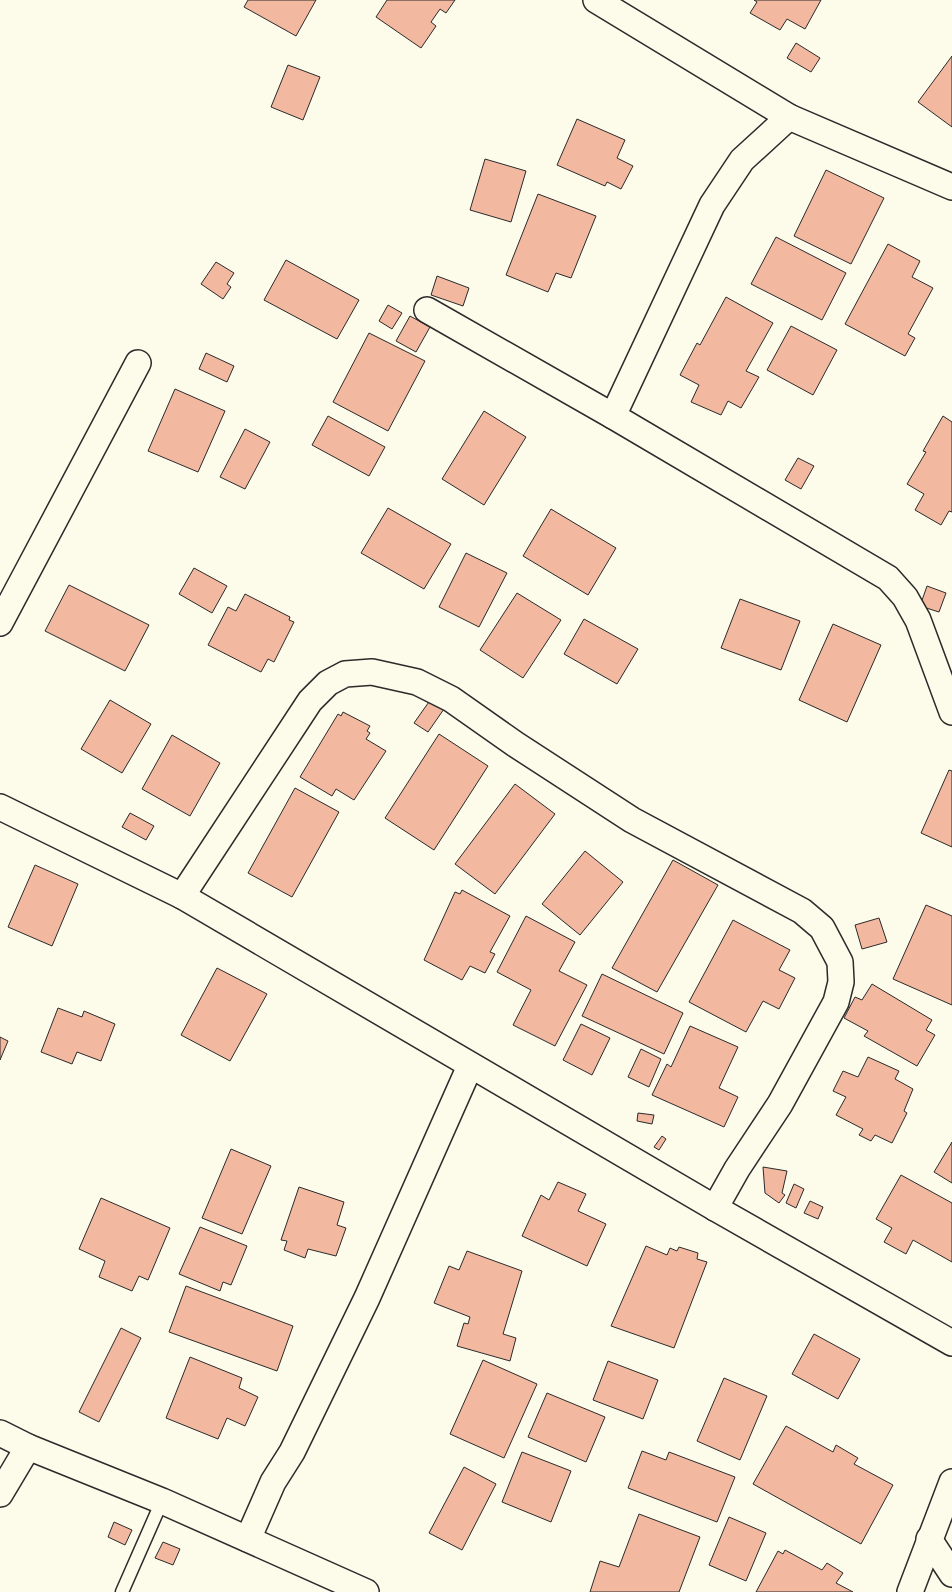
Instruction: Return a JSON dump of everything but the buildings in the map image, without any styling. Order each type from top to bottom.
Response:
[{"type":"street","points":[[596,0],[789,117],[952,187]]},
{"type":"street","points":[[613,416],[712,205],[742,160],[789,117]]},
{"type":"street","points":[[427,310],[613,416],[888,578],[905,597],[918,620],[952,712]]},
{"type":"street","points":[[0,623],[138,363]]},
{"type":"street","points":[[182,896],[310,701],[328,683],[345,674],[372,672],[417,682],[451,698],[515,744],[632,820],[802,911],[822,928],[840,962],[840,982],[836,1002],[780,1104],[737,1169],[715,1208]]},
{"type":"street","points":[[0,806],[182,896],[470,1066],[952,1343]]},
{"type":"street","points":[[248,1539],[273,1482],[292,1452],[368,1298],[470,1066]]},
{"type":"street","points":[[0,1434],[162,1501],[366,1592]]},
{"type":"street","points":[[0,1494],[28,1447]]},
{"type":"street","points":[[910,1592],[952,1482]]},
{"type":"street","points":[[929,1539],[952,1574]]},
{"type":"lane","points":[[122,1592],[162,1501]]}]
